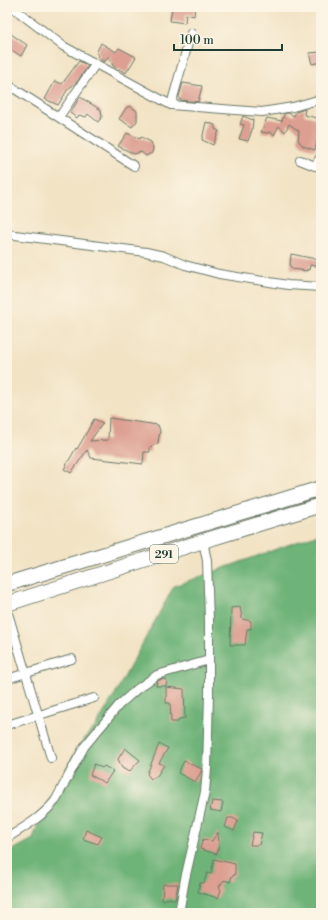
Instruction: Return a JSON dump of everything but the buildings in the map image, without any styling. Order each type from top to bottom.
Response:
[{"type":"highway","name":"291","points":[[7,584],[321,488]]},
{"type":"highway","name":"291","points":[[7,604],[321,505]]},
{"type":"street","points":[[12,7],[63,46],[95,65],[171,105],[262,112],[293,107],[321,99]]},
{"type":"street","points":[[171,105],[191,33]]},
{"type":"street","points":[[59,117],[95,65]]},
{"type":"street","points":[[7,84],[134,166]]},
{"type":"street","points":[[300,160],[316,166],[321,156]]},
{"type":"street","points":[[7,234],[146,252],[164,256],[185,265],[219,274],[288,285],[321,287]]},
{"type":"street","points":[[179,913],[185,879],[205,792],[209,660],[207,561],[203,541]]},
{"type":"street","points":[[7,610],[51,758]]},
{"type":"street","points":[[7,679],[72,659]]},
{"type":"street","points":[[7,838],[29,825],[50,807],[55,801],[84,747],[119,705],[136,689],[157,675],[209,660]]},
{"type":"street","points":[[7,724],[94,698]]},
{"type":"green space","points":[[321,533],[321,913],[7,913],[7,853],[33,839],[41,814],[81,742],[96,726],[174,586]]}]
